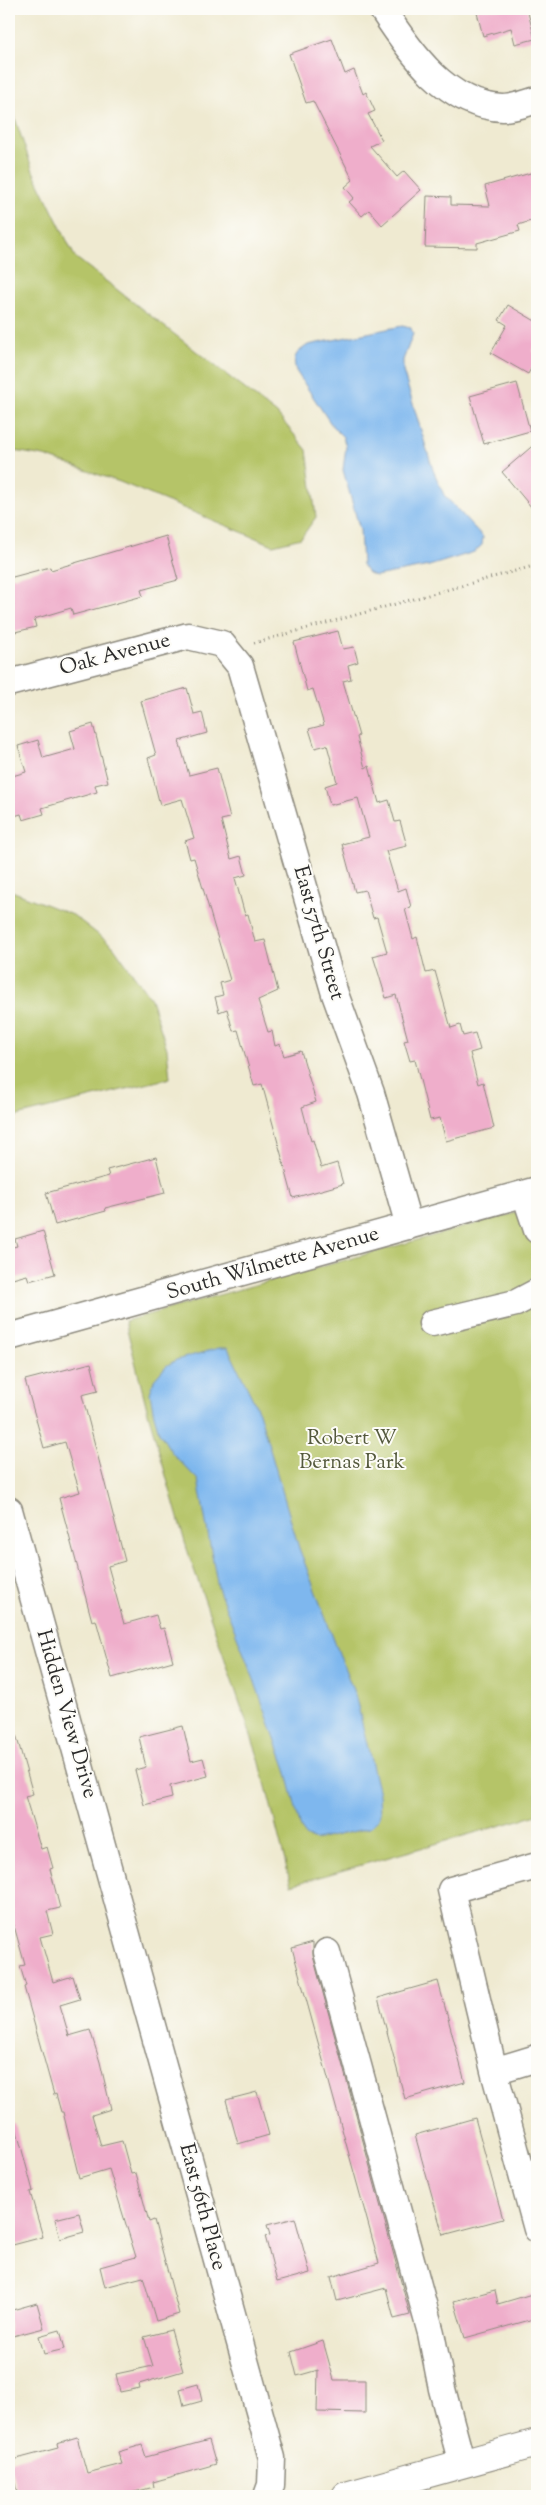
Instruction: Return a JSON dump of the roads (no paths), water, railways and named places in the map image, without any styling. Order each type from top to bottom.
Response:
[{"type":"main road","points":[[346,2496],[376,2492],[537,2442]]},
{"type":"street","points":[[382,9],[437,79],[462,98],[484,106],[505,108],[537,100]]},
{"type":"street","name":"Oak Avenue","points":[[9,684],[176,638],[188,636],[222,644]]},
{"type":"street","name":"East 57th Street","points":[[222,644],[240,666],[244,675],[335,994],[371,1093],[409,1226]]},
{"type":"street","points":[[531,1192],[537,1230]]},
{"type":"street","name":"South Wilmette Avenue","points":[[9,1337],[531,1192]]},
{"type":"street","points":[[432,1323],[516,1303],[537,1292]]},
{"type":"street","name":"Hidden View Drive","points":[[9,1510],[123,1918]]},
{"type":"street","points":[[537,1866],[451,1890],[494,2070],[537,2229]]},
{"type":"street","name":"East 56th Place","points":[[123,1918],[272,2458],[271,2485],[267,2496]]},
{"type":"street","points":[[326,1952],[431,2332],[442,2390],[462,2464]]},
{"type":"street","points":[[494,2070],[537,2058]]},
{"type":"water","points":[[402,326],[411,328],[413,334],[403,360],[403,371],[433,470],[444,495],[483,537],[482,545],[474,552],[429,566],[376,576],[368,573],[362,565],[360,530],[343,470],[346,447],[343,437],[333,427],[296,371],[294,362],[296,355],[308,345]]},
{"type":"water","points":[[219,1348],[228,1348],[259,1412],[299,1548],[356,1698],[379,1794],[380,1813],[377,1821],[369,1828],[316,1840],[307,1837],[301,1829],[286,1769],[218,1588],[198,1480],[172,1453],[159,1432],[150,1393],[154,1380],[166,1366],[176,1360]]},
{"type":"park label","name":"Robert W Bernas Park","points":[[352,1451]]}]
